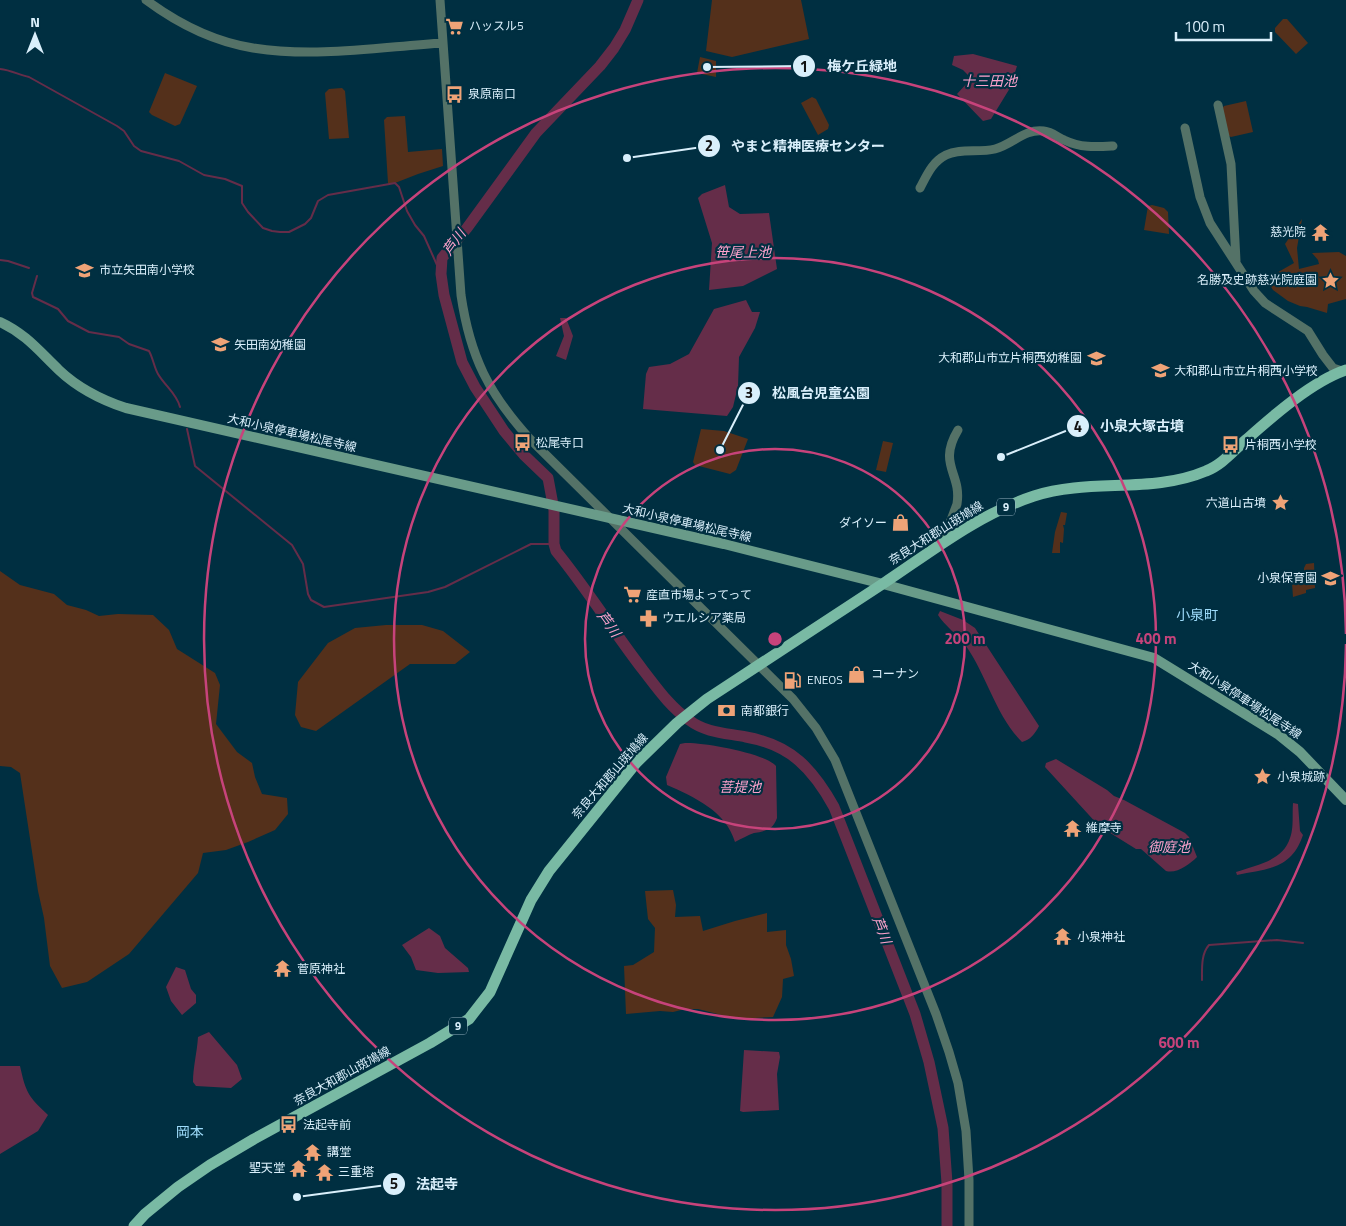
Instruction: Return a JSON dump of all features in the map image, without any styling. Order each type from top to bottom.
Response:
[{"type":"main road","name":"大和小泉停車場松尾寺線","points":[[0,322],[28,338],[59,370],[75,383],[89,392],[118,405],[724,544],[883,584],[1154,658],[1279,735],[1314,765],[1346,800]]},
{"type":"main road","name":"奈良大和郡山斑鳩線","points":[[134,1226],[145,1214],[178,1187],[210,1165],[430,1043],[469,1019],[490,992],[531,900],[548,871],[636,763],[692,711],[758,665],[942,544],[1000,509],[1061,489],[1160,482],[1206,472],[1216,466],[1249,437],[1316,384],[1344,371]]},
{"type":"street","points":[[146,0],[196,30],[225,41],[252,48],[309,52],[443,43]]},
{"type":"street","points":[[440,0],[461,295],[466,326],[477,361],[487,382],[508,414],[530,439],[792,699],[808,717],[835,760],[936,1014],[954,1068],[965,1120],[969,1167],[969,1226]]},
{"type":"street","points":[[1218,105],[1230,164],[1236,262]]},
{"type":"street","points":[[1184,128],[1204,209],[1210,223],[1254,291],[1265,303],[1308,331],[1333,368],[1344,371]]},
{"type":"street","points":[[920,188],[932,167],[946,155],[964,151],[995,149],[1005,146],[1033,131],[1042,130],[1052,133],[1068,142],[1087,148],[1113,146]]},
{"type":"street","points":[[942,544],[958,504],[958,489],[949,454],[953,439],[958,430]]},
{"type":"shaded area","points":[[712,0],[801,0],[809,39],[732,57],[706,51]]},
{"type":"shaded area","points":[[1283,19],[1287,19],[1308,43],[1296,54],[1275,32],[1275,28]]},
{"type":"shaded area","points":[[700,57],[716,61],[716,77],[697,73]]},
{"type":"shaded area","points":[[165,73],[197,86],[180,124],[175,126],[149,112]]},
{"type":"shaded area","points":[[342,88],[345,91],[349,138],[329,139],[325,93],[329,89]]},
{"type":"shaded area","points":[[812,97],[816,99],[829,125],[828,129],[818,135],[801,103]]},
{"type":"shaded area","points":[[1246,101],[1253,132],[1231,137],[1227,135],[1222,109],[1224,106]]},
{"type":"shaded area","points":[[405,116],[408,152],[442,149],[443,166],[395,183],[388,183],[384,120],[387,117]]},
{"type":"shaded area","points":[[1148,206],[1164,208],[1168,212],[1169,234],[1144,230]]},
{"type":"shaded area","points":[[1302,219],[1297,248],[1299,269],[1319,264],[1312,253],[1339,252],[1346,256],[1346,299],[1328,304],[1327,313],[1288,301],[1273,290],[1266,279],[1294,263],[1285,244]]},
{"type":"shaded area","points":[[701,429],[724,431],[748,439],[736,470],[730,474],[695,465],[693,462]]},
{"type":"shaded area","points":[[883,441],[893,443],[886,472],[876,470]]},
{"type":"shaded area","points":[[1061,512],[1067,513],[1065,525],[1063,525],[1063,543],[1060,542],[1060,553],[1052,553],[1055,532]]},
{"type":"shaded area","points":[[1314,563],[1315,588],[1306,590],[1306,593],[1293,597],[1292,583],[1298,583],[1304,575],[1306,564]]},
{"type":"shaded area","points":[[0,571],[20,585],[54,594],[67,605],[99,616],[118,614],[153,615],[169,630],[177,649],[215,673],[220,685],[216,724],[237,752],[252,763],[262,794],[287,798],[288,814],[275,830],[226,850],[203,853],[198,873],[129,954],[87,982],[62,988],[50,966],[20,773],[11,767],[0,766]]},
{"type":"shaded area","points":[[386,625],[422,625],[443,631],[470,652],[455,664],[410,664],[316,731],[301,727],[295,715],[298,682],[328,643],[355,628]]},
{"type":"shaded area","points":[[673,890],[676,905],[675,917],[700,916],[703,931],[767,913],[767,932],[786,930],[786,945],[794,976],[783,979],[782,997],[773,1017],[737,1019],[698,1009],[626,1014],[624,966],[633,965],[654,952],[655,928],[648,919],[645,891]]},
{"type":"water","name":"十三田池","points":[[973,54],[1017,66],[1010,88],[991,119],[983,121],[957,94],[968,82],[968,75],[963,70],[952,65],[954,56]]},
{"type":"water","name":"笹尾上池","points":[[725,185],[729,207],[740,214],[769,213],[777,269],[743,286],[709,290],[712,243],[698,198],[702,194]]},
{"type":"water","points":[[746,300],[752,312],[760,312],[755,328],[739,357],[738,386],[733,407],[727,416],[643,409],[646,374],[649,367],[670,364],[689,354],[714,309]]},
{"type":"water","points":[[560,318],[566,318],[573,336],[566,360],[556,356],[564,336]]},
{"type":"water","points":[[940,611],[963,620],[975,628],[1039,726],[1030,738],[1022,742],[1013,732],[998,708],[966,646],[938,615]]},
{"type":"water","name":"菩提池","points":[[680,744],[718,746],[747,753],[770,761],[776,766],[777,818],[773,825],[762,832],[752,834],[735,842],[731,831],[708,806],[667,785],[666,777]]},
{"type":"water","name":"御庭池","points":[[1056,759],[1114,796],[1185,833],[1189,837],[1197,857],[1179,870],[1166,871],[1141,849],[1136,849],[1099,826],[1045,767],[1046,763]]},
{"type":"water","points":[[1293,803],[1298,804],[1300,831],[1303,835],[1292,855],[1277,866],[1237,875],[1236,872],[1275,857],[1286,846],[1292,830]]},
{"type":"water","points":[[429,928],[440,936],[445,948],[468,968],[469,972],[438,973],[416,970],[411,957],[402,945]]},
{"type":"water","points":[[176,967],[185,970],[191,989],[196,995],[196,1003],[182,1015],[171,1001],[166,987]]},
{"type":"water","points":[[209,1032],[237,1065],[242,1079],[231,1088],[196,1086],[193,1082],[198,1037]]},
{"type":"water","points":[[744,1050],[779,1052],[777,1074],[779,1110],[740,1111]]},
{"type":"water","points":[[0,1066],[20,1066],[29,1094],[48,1115],[38,1131],[0,1154]]},
{"type":"waterway","name":"芦川","points":[[638,0],[625,30],[614,48],[600,66],[536,133],[467,228],[442,258],[441,274],[444,295],[462,362],[475,387],[504,431],[524,455],[548,478],[554,510],[554,544],[556,551],[643,670],[682,715],[702,728],[762,741],[788,753],[809,770],[834,807],[915,1014],[929,1062],[943,1128],[947,1183],[947,1226]]},
{"type":"waterway","points":[[0,69],[29,77],[117,126],[124,131],[134,146],[141,151],[179,161],[204,175],[225,179],[242,186],[242,203],[263,228],[272,231],[289,232],[305,224],[311,218],[318,201],[328,195],[395,183],[399,187],[407,211],[424,236],[441,274]]},
{"type":"waterway","points":[[0,260],[29,268]]},
{"type":"waterway","points":[[37,276],[32,293],[33,297],[58,309],[68,321],[89,332],[119,337],[129,344],[149,351],[158,374],[176,398],[180,407]]},
{"type":"waterway","points":[[187,429],[195,466],[292,545],[303,564],[308,594],[311,600],[324,607],[428,592],[445,587],[531,544],[554,544]]},
{"type":"waterway","points":[[1202,980],[1203,957],[1209,945],[1277,940],[1303,943]]},
{"type":"place","name":"ハッスル5","points":[[455,26]]},
{"type":"place","name":"梅ケ丘緑地","points":[[707,67]]},
{"type":"place","name":"泉原南口","points":[[454,94]]},
{"type":"place","name":"やまと精神医療センター","points":[[627,158]]},
{"type":"place","name":"慈光院","points":[[1320,232]]},
{"type":"place","name":"市立矢田南小学校","points":[[85,270]]},
{"type":"place","name":"名勝及史跡慈光院庭園","points":[[1331,280]]},
{"type":"place","name":"矢田南幼稚園","points":[[220,345]]},
{"type":"place","name":"大和郡山市立片桐西幼稚園","points":[[1096,358]]},
{"type":"place","name":"大和郡山市立片桐西小学校","points":[[1160,371]]},
{"type":"place","name":"松尾寺口","points":[[522,443]]},
{"type":"place","name":"片桐西小学校","points":[[1231,445]]},
{"type":"place","name":"松風台児童公園","points":[[720,450]]},
{"type":"place","name":"小泉大塚古墳","points":[[1001,457]]},
{"type":"place","name":"六道山古墳","points":[[1280,503]]},
{"type":"place","name":"ダイソー","points":[[901,523]]},
{"type":"place","name":"小泉保育園","points":[[1331,578]]},
{"type":"place","name":"産直市場よってって","points":[[632,595]]},
{"type":"place","name":"ウエルシア薬局","points":[[648,618]]},
{"type":"place","name":"コーナン","points":[[857,674]]},
{"type":"place","name":"ENEOS","points":[[793,680]]},
{"type":"place","name":"南都銀行","points":[[727,711]]},
{"type":"place","name":"小泉城跡","points":[[1263,777]]},
{"type":"place","name":"維摩寺","points":[[1072,828]]},
{"type":"place","name":"小泉神社","points":[[1063,937]]},
{"type":"place","name":"菅原神社","points":[[283,969]]},
{"type":"place","name":"法起寺前","points":[[289,1125]]},
{"type":"place","name":"講堂","points":[[313,1152]]},
{"type":"place","name":"聖天堂","points":[[299,1168]]},
{"type":"place","name":"三重塔","points":[[324,1172]]},
{"type":"place","name":"法起寺","points":[[297,1197]]},
{"type":"district","name":"小泉町","points":[[1197,615]]},
{"type":"district","name":"岡本","points":[[190,1132]]}]
